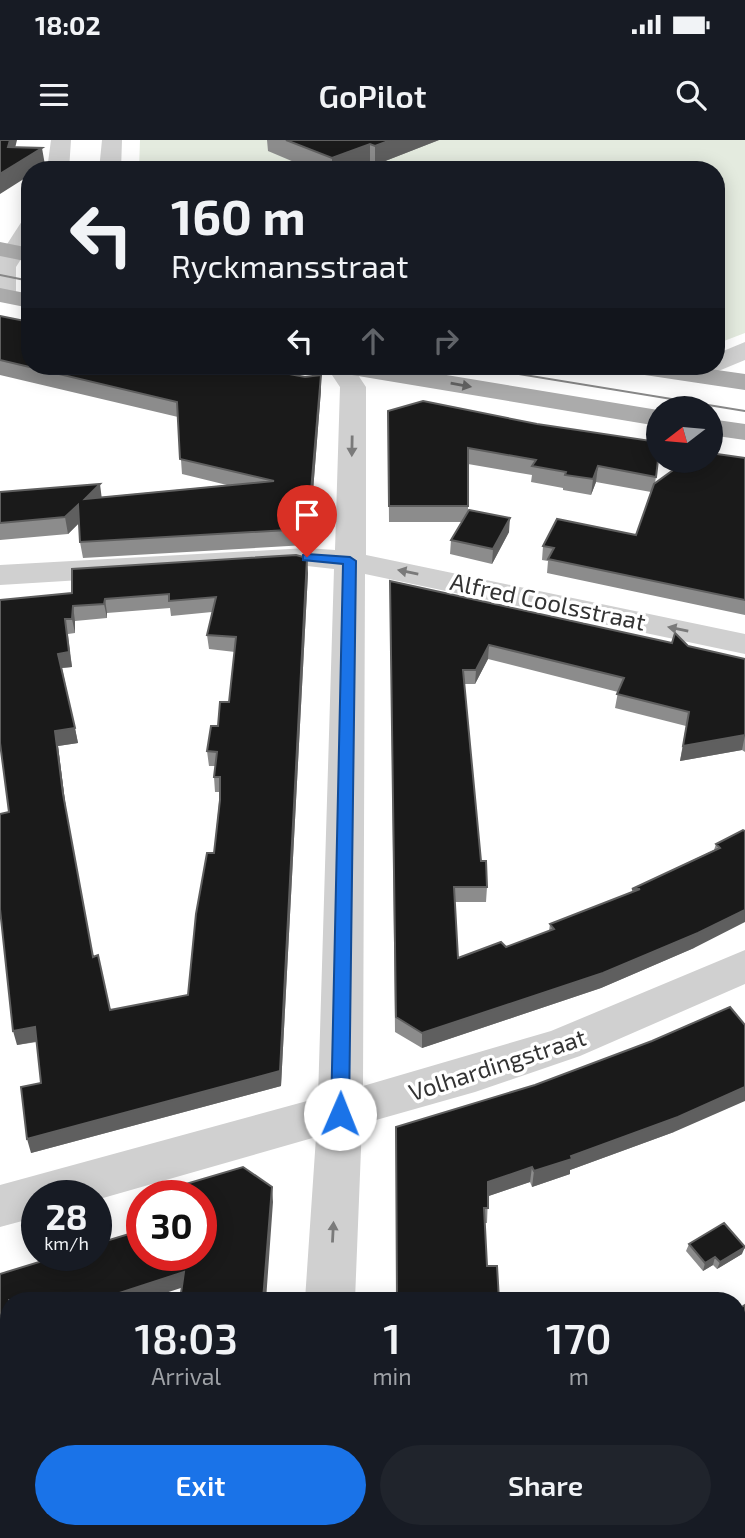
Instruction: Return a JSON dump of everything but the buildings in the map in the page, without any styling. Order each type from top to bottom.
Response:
[{"type":"main road","points":[[2,295],[21,300]]},
{"type":"main road","points":[[725,374],[745,382]]},
{"type":"main road","points":[[400,375],[646,416]]},
{"type":"main road","points":[[723,429],[745,432]]},
{"type":"street","points":[[59,161],[61,140]]},
{"type":"street","points":[[111,161],[112,140]]},
{"type":"street","points":[[0,228],[21,220]]},
{"type":"street","points":[[2,295],[13,258]]},
{"type":"street","points":[[725,361],[745,350]]},
{"type":"street","points":[[330,1292],[340,1114],[353,387],[345,375]]},
{"type":"street","name":"Alfred Coolsstraat","points":[[0,575],[307,557],[350,561],[745,644]]},
{"type":"street","name":"Volhardingstraat","points":[[97,1180],[340,1114],[565,1044],[745,966]]},
{"type":"street","name":"Volhardingstraat","points":[[0,1206],[21,1200]]},
{"type":"shaded area","points":[[140,140],[745,140],[745,333],[725,341],[725,161],[139,161]]},
{"type":"tram line","points":[[0,275],[21,279]]},
{"type":"tram line","points":[[525,375],[745,411]]},
{"type":"route","points":[[307,557],[350,561],[340,1114]]}]
